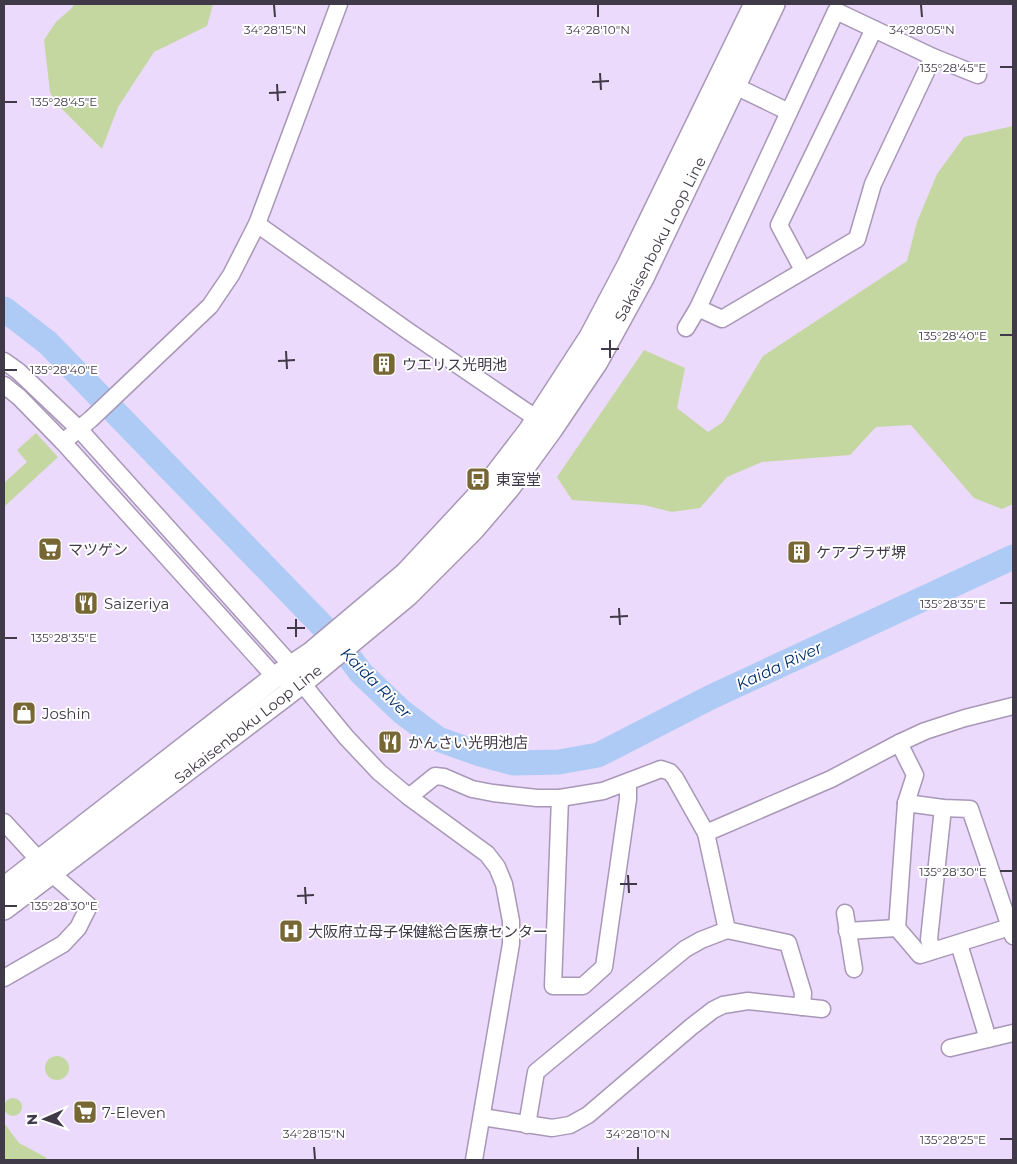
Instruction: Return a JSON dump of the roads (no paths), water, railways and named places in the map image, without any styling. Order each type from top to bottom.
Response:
[{"type":"main road","name":"Sakaisenboku Loop Line","points":[[4,909],[45,867],[290,675],[324,653],[351,632],[407,596],[474,529],[509,488],[545,424],[628,265],[755,4]]},
{"type":"main road","name":"Sakaisenboku Loop Line","points":[[545,424],[597,362],[643,278],[774,4]]},
{"type":"main road","name":"Sakaisenboku Loop Line","points":[[4,888],[45,867]]},
{"type":"street","points":[[63,442],[85,424],[210,306],[231,275],[257,224],[340,4]]},
{"type":"street","points":[[686,328],[698,308],[836,10],[933,57],[978,75]]},
{"type":"street","points":[[803,270],[779,226],[874,29]]},
{"type":"street","points":[[698,308],[722,318],[857,239],[872,184],[933,57]]},
{"type":"street","points":[[735,86],[789,112]]},
{"type":"street","points":[[257,224],[408,331],[545,424]]},
{"type":"street","points":[[4,362],[85,424],[290,675]]},
{"type":"street","points":[[4,385],[19,397],[290,675],[379,772],[408,797],[487,854],[497,867],[509,904],[512,944],[474,1160]]},
{"type":"street","points":[[706,833],[831,779],[925,731],[1013,706]]},
{"type":"street","points":[[899,743],[915,775],[906,802],[897,928],[920,955],[1012,929],[970,809],[943,808],[906,802]]},
{"type":"street","points":[[408,797],[435,776],[444,777],[472,789],[493,793],[537,798],[560,798],[594,792],[628,782],[661,769],[670,772],[706,833],[727,930]]},
{"type":"street","points":[[560,798],[552,986],[583,986],[604,967],[628,799],[628,782]]},
{"type":"street","points":[[932,951],[929,939],[943,808]]},
{"type":"street","points":[[4,822],[45,867],[89,906],[78,928],[63,944],[4,978]]},
{"type":"street","points":[[845,913],[854,969]]},
{"type":"street","points":[[847,930],[897,928]]},
{"type":"street","points":[[527,1125],[536,1072],[685,949],[701,940],[727,930],[788,943],[803,993],[802,1007]]},
{"type":"street","points":[[959,944],[988,1039]]},
{"type":"street","points":[[482,1117],[552,1128],[570,1125],[588,1115],[691,1027],[723,1004],[748,1001],[822,1009]]},
{"type":"street","points":[[950,1048],[1013,1032]]},
{"type":"waterway","name":"Kaida River","points":[[4,309],[48,343],[337,641],[361,673],[402,712],[438,739],[513,763],[559,762],[598,755],[711,697],[1013,557]]},
{"type":"place","name":"ウエリス光明池","points":[[384,364]]},
{"type":"place","name":"東室堂","points":[[478,479]]},
{"type":"place","name":"マツゲン","points":[[50,549]]},
{"type":"place","name":"ケアプラザ堺","points":[[799,552]]},
{"type":"place","name":"Saizeriya","points":[[86,603]]},
{"type":"place","name":"Joshin","points":[[24,713]]},
{"type":"place","name":"かんさい光明池店","points":[[390,742]]},
{"type":"place","name":"大阪府立母子保健総合医療センター","points":[[291,931]]},
{"type":"place","name":"7-Eleven","points":[[85,1112]]}]
